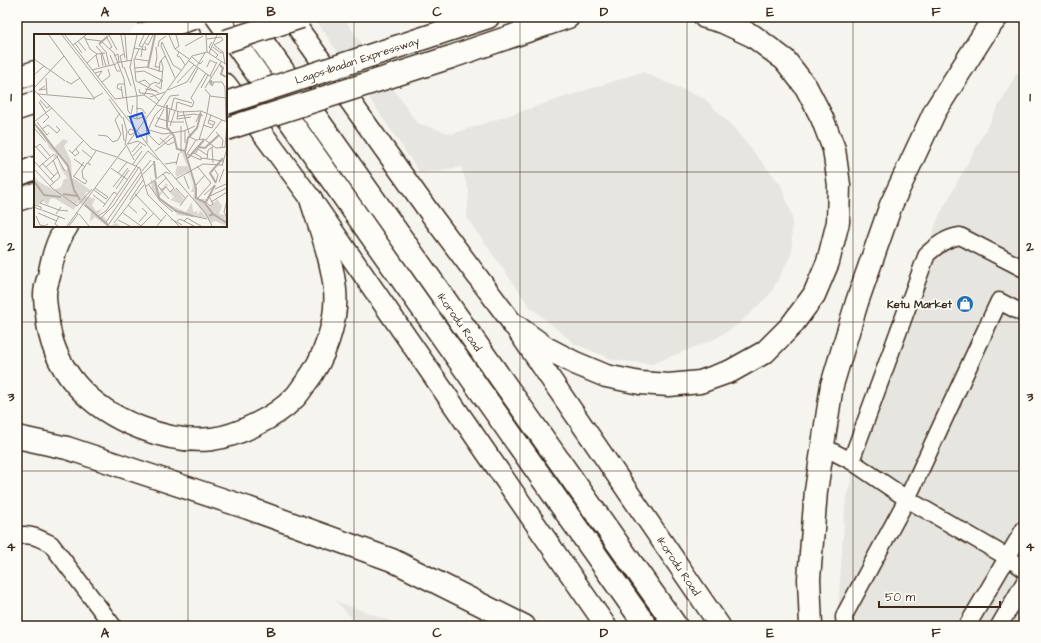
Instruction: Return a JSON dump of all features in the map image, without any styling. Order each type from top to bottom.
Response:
[{"type":"highway","points":[[144,34],[196,17]]},
{"type":"highway","name":"Ikorodu Road","points":[[217,17],[646,626]]},
{"type":"highway","name":"Ikorodu Road","points":[[245,17],[676,626]]},
{"type":"highway","points":[[227,41],[301,17]]},
{"type":"highway","name":"Lagos-Ibadan Expressway","points":[[227,103],[488,17]]},
{"type":"highway","points":[[227,129],[568,17]]},
{"type":"highway","points":[[513,324],[546,348],[575,364],[606,376],[640,383],[669,385],[700,382],[731,371],[764,352],[791,326],[814,295],[828,262],[838,222],[839,184],[834,149],[822,118],[806,87],[785,60],[753,36],[723,22],[705,17]]},
{"type":"highway","points":[[810,626],[809,579],[816,491],[822,446],[832,385],[857,302],[891,205],[935,111],[987,29],[997,17]]},
{"type":"highway","points":[[17,109],[34,103]]},
{"type":"highway","points":[[17,175],[34,168]]},
{"type":"highway","points":[[17,200],[34,194]]},
{"type":"highway","points":[[66,227],[62,233],[51,263],[45,295],[47,323],[54,349],[66,373],[84,394],[103,410],[128,423],[155,434],[185,440],[214,439],[242,431],[270,418],[294,399],[313,374],[327,344],[334,317],[335,292],[331,267],[311,199]]},
{"type":"highway","points":[[17,437],[67,448],[248,508],[392,560],[524,626]]},
{"type":"main road","points":[[177,17],[189,34]]},
{"type":"main road","name":"Ikorodu Road","points":[[290,17],[432,216],[513,324],[720,626]]},
{"type":"main road","points":[[227,85],[311,199],[606,626]]},
{"type":"street","points":[[851,461],[927,254],[939,244],[951,238],[960,236],[1024,269]]},
{"type":"street","points":[[845,626],[844,617],[846,612],[907,499],[998,301],[1024,314]]},
{"type":"street","points":[[822,446],[851,461],[907,499],[1007,557],[1024,569]]},
{"type":"street","points":[[967,626],[1024,529]]},
{"type":"street","points":[[21,535],[38,537],[51,544],[113,626]]},
{"type":"street","points":[[999,626],[1024,583]]},
{"type":"shaded area","points":[[314,17],[343,17],[417,123],[452,134],[642,72],[705,99],[732,126],[781,185],[792,216],[792,253],[770,294],[739,324],[715,339],[652,364],[614,360],[575,344],[530,307],[467,218],[469,191],[461,167],[420,173]]},
{"type":"shaded area","name":"Ketu Market","points":[[1016,74],[1024,77],[1024,626],[837,626],[845,506],[872,392],[939,216]]},
{"type":"shaded area","points":[[336,601],[404,626],[359,626]]},
{"type":"place","name":"Ketu Market","points":[[965,304]]}]
